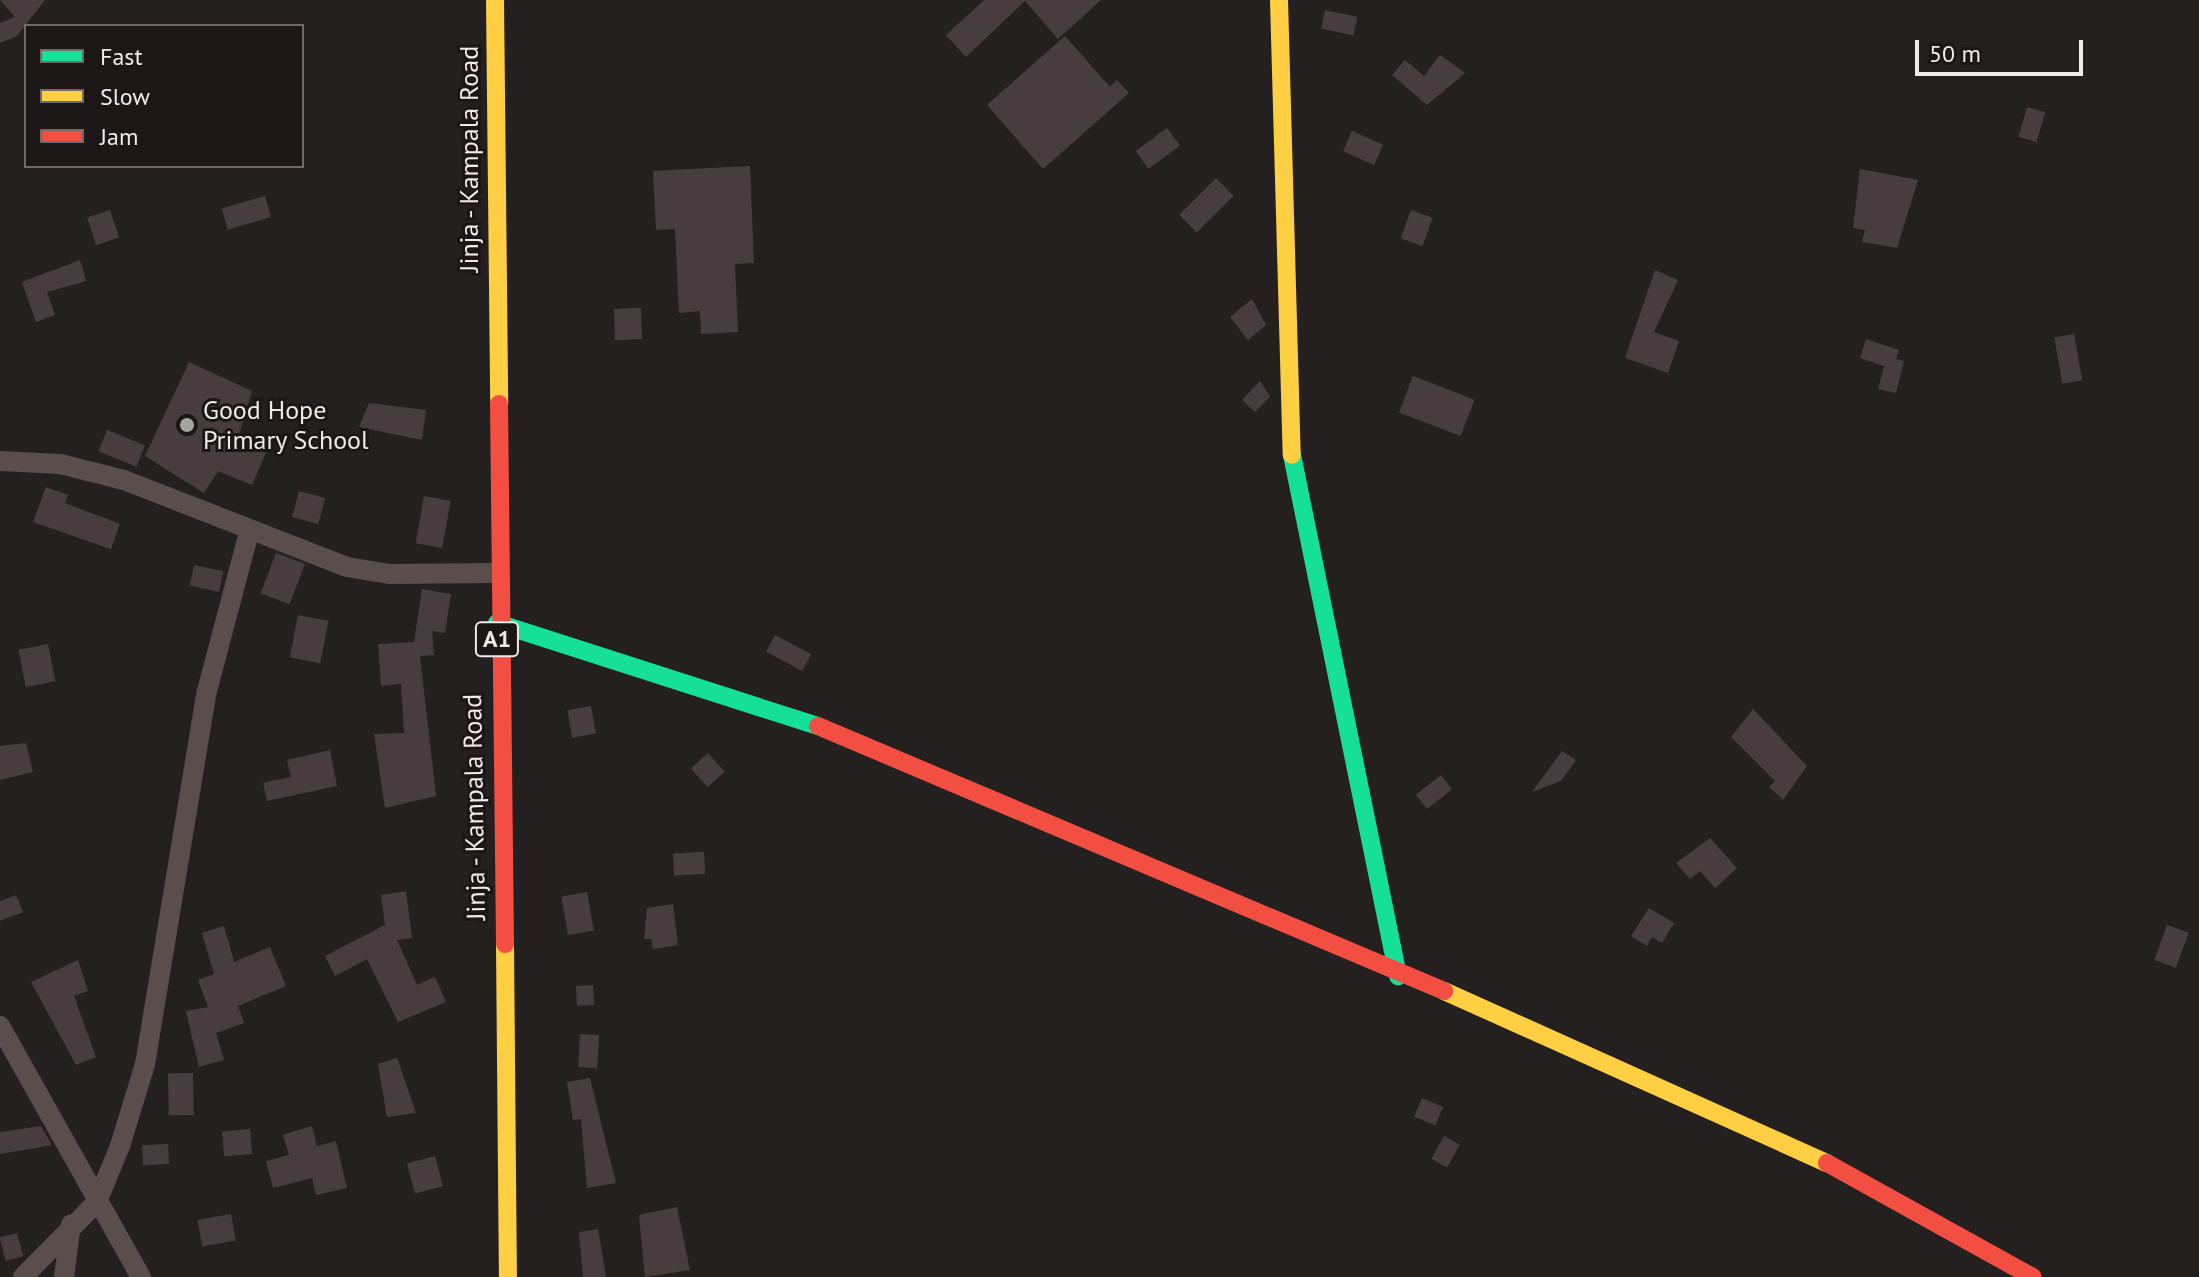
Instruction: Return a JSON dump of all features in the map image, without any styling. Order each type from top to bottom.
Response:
[{"type":"main road","name":"Jinja - Kampala Road","points":[[495,0],[497,623],[508,1277]]},
{"type":"main road","points":[[1279,0],[1284,364],[1296,499],[1398,976]]},
{"type":"main road","points":[[497,623],[766,704],[1398,976],[1606,1060],[1841,1170],[2033,1277]]},
{"type":"street","points":[[0,461],[60,464],[124,480],[249,532],[390,574],[498,573]]},
{"type":"street","points":[[23,1277],[71,1224],[97,1202],[145,1064],[207,691],[249,532]]},
{"type":"street","points":[[0,1026],[141,1277]]},
{"type":"street","points":[[64,1277],[71,1224]]},
{"type":"building","points":[[0,0],[45,0],[17,36],[0,43],[0,23],[15,17]]},
{"type":"building","points":[[984,0],[1101,0],[1058,39],[1025,1],[966,57],[946,35]]},
{"type":"building","points":[[1325,10],[1357,17],[1353,35],[1321,29]]},
{"type":"building","points":[[1065,36],[1110,87],[1117,80],[1129,93],[1043,169],[987,105]]},
{"type":"building","points":[[1440,55],[1465,73],[1427,105],[1392,75],[1405,60],[1424,76]]},
{"type":"building","points":[[2027,107],[2045,112],[2037,142],[2018,137]]},
{"type":"building","points":[[1167,128],[1180,146],[1148,169],[1135,151]]},
{"type":"building","points":[[1352,131],[1383,145],[1374,165],[1343,151]]},
{"type":"building","points":[[750,166],[754,263],[735,264],[738,332],[701,334],[700,311],[679,313],[675,229],[656,230],[653,171]]},
{"type":"building","points":[[1860,169],[1918,180],[1897,248],[1862,242],[1865,230],[1853,228]]},
{"type":"building","points":[[1216,178],[1234,196],[1197,232],[1179,215]]},
{"type":"building","points":[[265,196],[271,217],[228,230],[222,208]]},
{"type":"building","points":[[110,210],[119,238],[96,245],[87,217]]},
{"type":"building","points":[[1411,210],[1433,218],[1422,246],[1401,238]]},
{"type":"building","points":[[80,260],[86,281],[47,292],[55,315],[36,322],[22,282]]},
{"type":"building","points":[[1655,270],[1678,280],[1654,332],[1679,341],[1668,373],[1625,358]]},
{"type":"building","points":[[1252,299],[1266,325],[1248,340],[1230,317]]},
{"type":"building","points":[[641,308],[642,339],[615,340],[614,309]]},
{"type":"building","points":[[2074,334],[2082,380],[2062,384],[2054,337]]},
{"type":"building","points":[[1866,339],[1899,350],[1896,359],[1904,361],[1896,393],[1878,389],[1884,366],[1860,358]]},
{"type":"building","points":[[189,362],[252,391],[238,438],[267,450],[252,485],[218,471],[204,493],[145,456]]},
{"type":"building","points":[[1413,376],[1475,400],[1461,436],[1399,412]]},
{"type":"building","points":[[1260,381],[1270,397],[1255,412],[1242,400]]},
{"type":"building","points":[[369,403],[426,410],[422,440],[359,427]]},
{"type":"building","points":[[107,430],[145,445],[136,467],[98,451]]},
{"type":"building","points":[[46,487],[68,495],[65,503],[120,524],[111,549],[33,522]]},
{"type":"building","points":[[299,491],[325,498],[318,524],[292,517]]},
{"type":"building","points":[[424,496],[451,501],[442,548],[416,543]]},
{"type":"building","points":[[276,553],[305,564],[290,604],[261,593]]},
{"type":"building","points":[[194,565],[223,571],[219,592],[190,586]]},
{"type":"building","points":[[422,589],[451,594],[445,633],[432,631],[434,655],[420,656],[436,796],[385,808],[374,734],[404,733],[401,684],[381,686],[378,644],[414,642]]},
{"type":"building","points":[[298,615],[328,621],[320,663],[290,657]]},
{"type":"building","points":[[775,635],[811,654],[802,671],[766,652]]},
{"type":"building","points":[[48,644],[55,681],[26,687],[19,650]]},
{"type":"building","points":[[591,706],[596,734],[572,738],[567,710]]},
{"type":"building","points":[[1753,709],[1807,766],[1783,800],[1769,787],[1775,781],[1731,737]]},
{"type":"building","points":[[26,743],[33,772],[0,780],[0,746]]},
{"type":"building","points":[[330,750],[337,786],[267,801],[263,783],[291,777],[287,760]]},
{"type":"building","points":[[1562,751],[1576,760],[1561,781],[1532,792]]},
{"type":"building","points":[[708,753],[725,772],[708,787],[691,768]]},
{"type":"building","points":[[1441,775],[1452,789],[1427,809],[1416,795]]},
{"type":"building","points":[[1710,838],[1737,868],[1715,888],[1700,871],[1690,879],[1676,863]]},
{"type":"building","points":[[704,852],[705,874],[674,876],[673,854]]},
{"type":"building","points":[[406,891],[412,938],[397,940],[417,985],[435,977],[446,1002],[398,1022],[367,959],[335,976],[325,956],[385,925],[381,895]]},
{"type":"building","points":[[587,892],[594,930],[568,935],[561,897]]},
{"type":"building","points":[[16,895],[23,912],[0,921],[0,901]]},
{"type":"building","points":[[673,904],[678,945],[653,949],[651,939],[644,939],[647,908]]},
{"type":"building","points":[[1649,908],[1674,923],[1662,943],[1652,937],[1647,946],[1631,936]]},
{"type":"building","points":[[2167,925],[2189,933],[2176,968],[2154,960]]},
{"type":"building","points":[[224,926],[234,962],[270,947],[286,986],[238,1006],[244,1023],[216,1033],[224,1060],[199,1067],[186,1011],[208,1007],[198,980],[214,974],[202,933]]},
{"type":"building","points":[[78,960],[88,991],[74,996],[96,1057],[76,1065],[31,982]]},
{"type":"building","points":[[593,985],[594,1005],[577,1006],[576,986]]},
{"type":"building","points":[[580,1034],[599,1035],[597,1068],[578,1067]]},
{"type":"building","points":[[397,1058],[416,1113],[387,1117],[378,1064]]},
{"type":"building","points":[[168,1073],[193,1073],[194,1115],[169,1115]]},
{"type":"building","points":[[590,1078],[616,1183],[587,1188],[581,1119],[573,1120],[567,1082]]},
{"type":"building","points":[[1422,1098],[1443,1107],[1435,1125],[1414,1116]]},
{"type":"building","points":[[41,1126],[52,1145],[0,1154],[0,1132]]},
{"type":"building","points":[[312,1126],[317,1146],[336,1141],[347,1188],[316,1195],[312,1178],[273,1188],[266,1161],[289,1155],[283,1135]]},
{"type":"building","points":[[250,1129],[252,1154],[224,1156],[222,1131]]},
{"type":"building","points":[[1444,1136],[1460,1145],[1447,1167],[1431,1159]]},
{"type":"building","points":[[168,1144],[169,1164],[143,1165],[142,1145]]},
{"type":"building","points":[[435,1156],[443,1186],[415,1193],[407,1164]]},
{"type":"building","points":[[677,1207],[690,1270],[645,1277],[639,1215]]},
{"type":"building","points":[[231,1214],[236,1241],[202,1246],[198,1220]]},
{"type":"building","points":[[598,1229],[606,1277],[583,1277],[579,1232]]},
{"type":"building","points":[[17,1233],[23,1256],[6,1261],[0,1238]]},
{"type":"traffic: fast","points":[[1292,455],[1398,976]]},
{"type":"traffic: fast","points":[[497,623],[818,726]]},
{"type":"traffic: slow","points":[[495,0],[499,404]]},
{"type":"traffic: slow","points":[[1279,0],[1292,455]]},
{"type":"traffic: slow","points":[[505,944],[508,1277]]},
{"type":"traffic: slow","points":[[1444,991],[1827,1163]]},
{"type":"traffic: jam","points":[[499,404],[505,944]]},
{"type":"traffic: jam","points":[[818,726],[1444,991]]},
{"type":"traffic: jam","points":[[1827,1163],[2033,1277]]},
{"type":"place","name":"Good Hope Primary School","points":[[187,425]]}]
